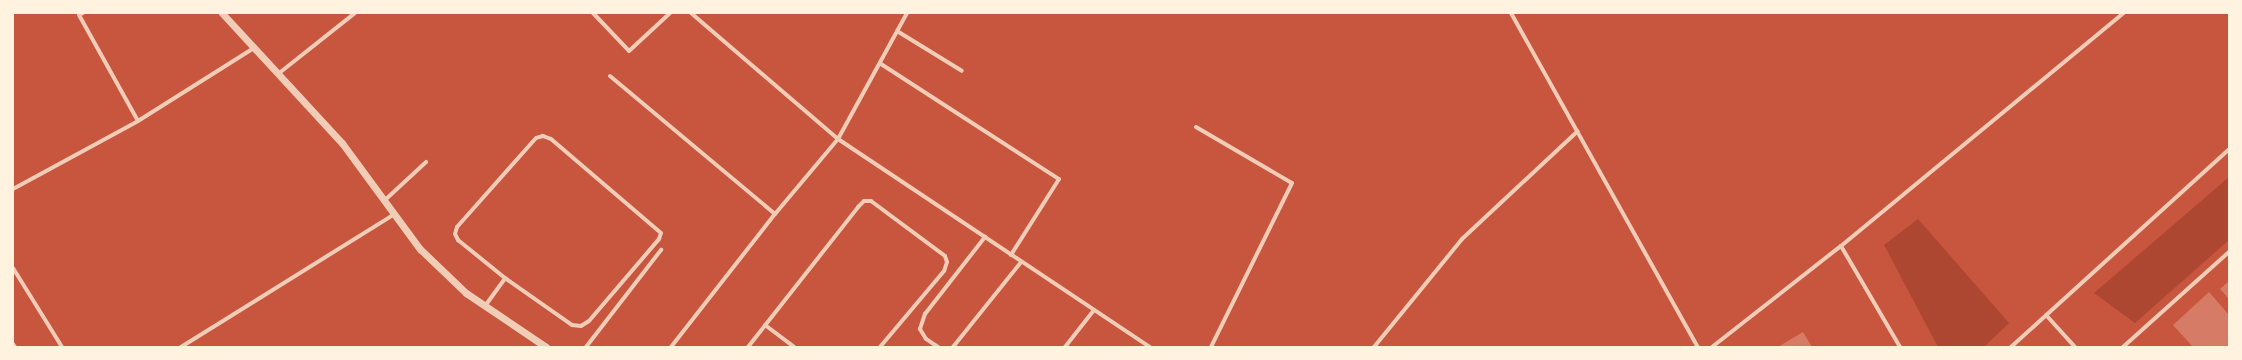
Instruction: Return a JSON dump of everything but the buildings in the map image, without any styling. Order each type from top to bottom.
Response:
[{"type":"street","points":[[83,13],[79,15],[138,121]]},
{"type":"street","points":[[222,13],[342,142],[420,249],[466,293],[546,347]]},
{"type":"street","points":[[278,74],[354,13]]},
{"type":"street","points":[[593,13],[629,50],[670,13]]},
{"type":"street","points":[[691,13],[838,139],[1150,347]]},
{"type":"street","points":[[671,347],[775,214],[838,139],[881,64],[907,13]]},
{"type":"street","points":[[1511,13],[1698,347]]},
{"type":"street","points":[[1712,347],[1841,246],[2124,13]]},
{"type":"street","points":[[897,31],[962,71]]},
{"type":"street","points":[[13,189],[138,121],[254,48]]},
{"type":"street","points":[[881,64],[1059,178],[1011,255]]},
{"type":"street","points":[[610,76],[775,214]]},
{"type":"street","points":[[1196,127],[1292,183],[1211,347]]},
{"type":"street","points":[[1374,347],[1462,239],[1578,131]]},
{"type":"street","points":[[543,136],[551,139],[660,233],[659,238],[589,321],[581,326],[572,325],[505,278],[458,240],[455,234],[457,227],[536,138],[543,136]]},
{"type":"street","points":[[2011,347],[2229,149]]},
{"type":"street","points":[[385,200],[426,162]]},
{"type":"street","points":[[748,347],[864,201],[871,201],[945,256],[947,262],[944,270],[880,347]]},
{"type":"street","points":[[181,347],[395,214]]},
{"type":"street","points":[[938,347],[926,340],[920,329],[925,314],[985,237]]},
{"type":"street","points":[[1841,246],[1900,347]]},
{"type":"street","points":[[586,347],[662,250]]},
{"type":"street","points":[[2123,347],[2229,252]]},
{"type":"street","points":[[954,347],[1021,262]]},
{"type":"street","points":[[13,268],[62,347]]},
{"type":"street","points":[[485,307],[505,278]]},
{"type":"street","points":[[1065,347],[1094,310]]},
{"type":"street","points":[[2046,315],[2075,347]]},
{"type":"street","points":[[765,325],[794,347]]},
{"type":"shaded area","points":[[2229,177],[2229,240],[2135,323],[2094,293]]},
{"type":"shaded area","points":[[1918,219],[2009,323],[1984,347],[1938,347],[1884,245]]}]
